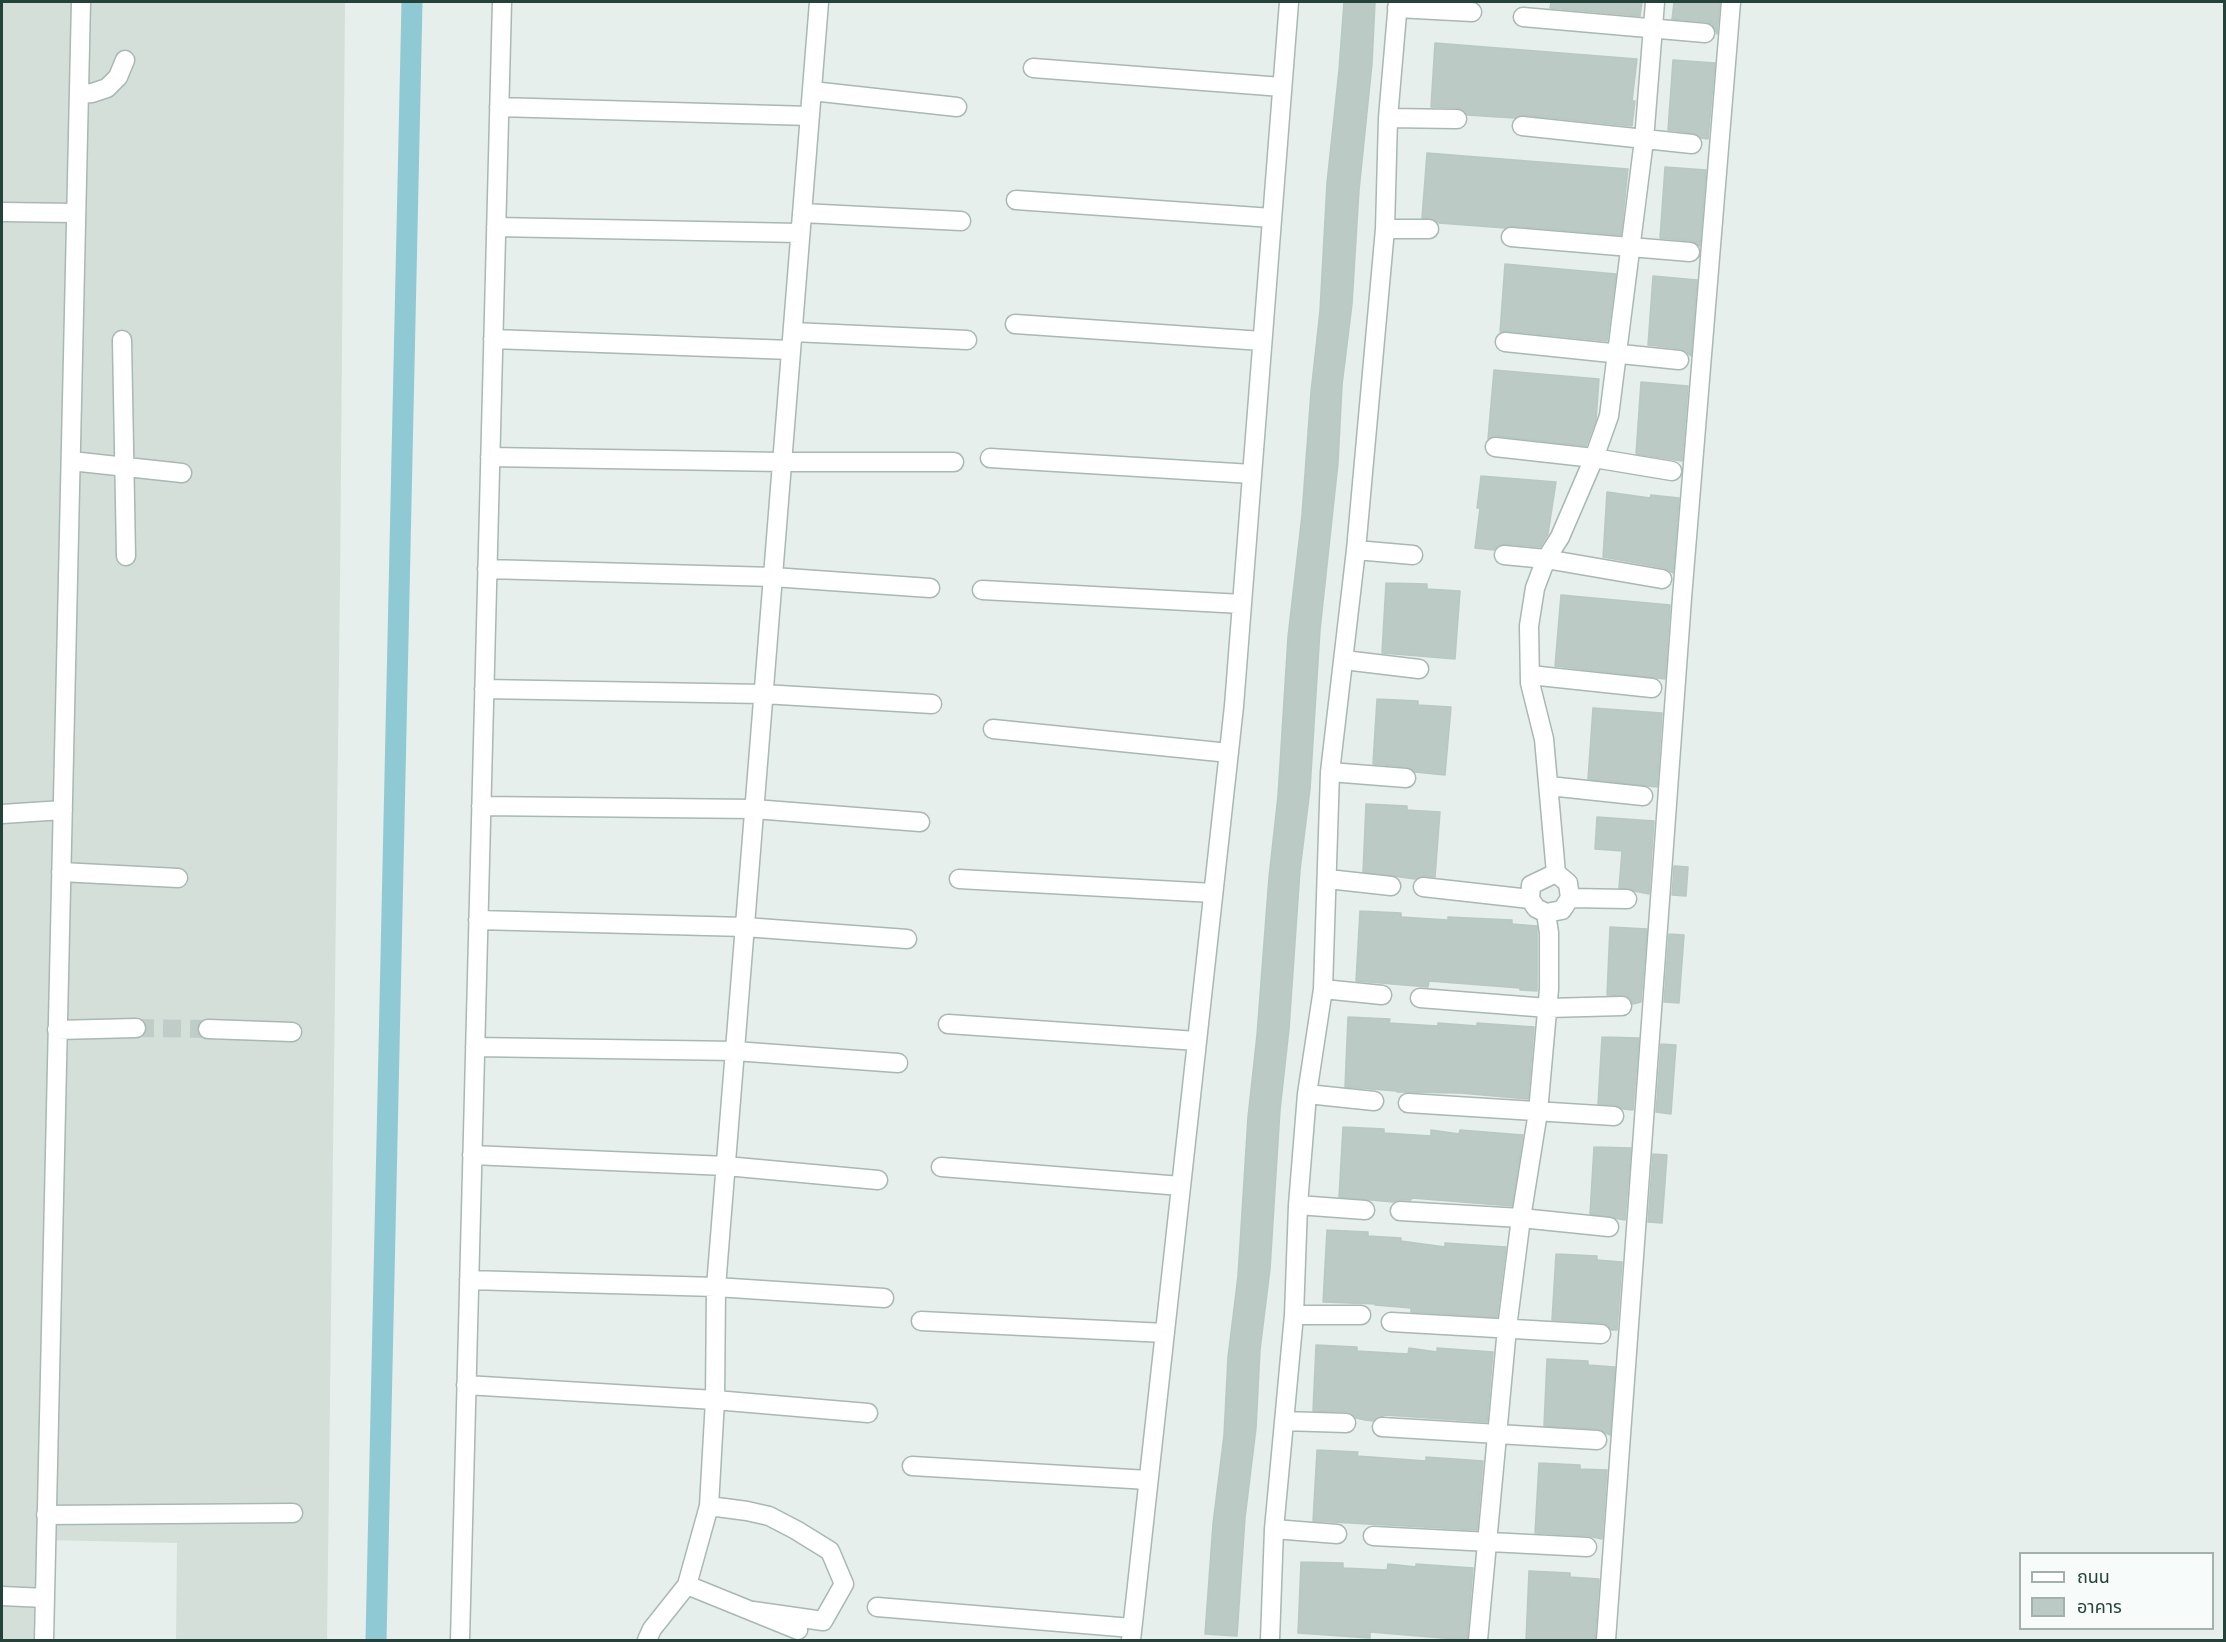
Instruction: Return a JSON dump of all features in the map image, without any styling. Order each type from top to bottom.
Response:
[{"type":"street","points":[[44,1641],[81,2]]},
{"type":"street","points":[[460,1641],[502,2]]},
{"type":"street","points":[[647,1641],[652,1629],[687,1585],[709,1506],[716,1400],[716,1287],[819,2]]},
{"type":"street","points":[[877,1607],[1132,1634],[1229,753],[1288,2]]},
{"type":"street","points":[[1556,873],[1531,885],[1530,899],[1536,908],[1546,913],[1562,910],[1570,898],[1568,883],[1556,873],[1544,740],[1530,683],[1529,626],[1534,588],[1546,559],[1560,537],[1594,458],[1609,416],[1644,140],[1655,2]]},
{"type":"street","points":[[1606,1641],[1682,598],[1731,2]]},
{"type":"street","points":[[1270,1641],[1274,1529],[1294,1314],[1298,1205],[1307,1094],[1323,989],[1330,771],[1356,550],[1385,229],[1388,118],[1398,5],[1472,12]]},
{"type":"street","points":[[1523,16],[1705,33]]},
{"type":"street","points":[[79,94],[107,88],[118,78],[125,60]]},
{"type":"street","points":[[1033,68],[1282,87]]},
{"type":"street","points":[[812,91],[957,107]]},
{"type":"street","points":[[499,107],[810,116]]},
{"type":"street","points":[[1388,118],[1457,119]]},
{"type":"street","points":[[1522,126],[1692,144]]},
{"type":"street","points":[[1016,200],[1272,218]]},
{"type":"street","points":[[2,212],[76,213]]},
{"type":"street","points":[[802,213],[961,221]]},
{"type":"street","points":[[496,227],[800,233]]},
{"type":"street","points":[[1385,229],[1429,229]]},
{"type":"street","points":[[1511,237],[1690,252]]},
{"type":"street","points":[[1015,324],[1262,341]]},
{"type":"street","points":[[493,339],[967,340]]},
{"type":"street","points":[[122,340],[126,556]]},
{"type":"street","points":[[1505,342],[1678,360]]},
{"type":"street","points":[[1495,447],[1594,458],[1672,471]]},
{"type":"street","points":[[490,457],[782,462],[954,462]]},
{"type":"street","points":[[990,458],[1252,474]]},
{"type":"street","points":[[71,461],[182,473]]},
{"type":"street","points":[[1356,550],[1413,555]]},
{"type":"street","points":[[1504,555],[1546,559],[1662,579]]},
{"type":"street","points":[[487,569],[773,577],[930,588]]},
{"type":"street","points":[[982,590],[1242,604]]},
{"type":"street","points":[[1344,660],[1419,669]]},
{"type":"street","points":[[1530,675],[1652,688]]},
{"type":"street","points":[[484,688],[763,694],[932,704]]},
{"type":"street","points":[[993,729],[1229,753]]},
{"type":"street","points":[[1330,771],[1406,778]]},
{"type":"street","points":[[1548,786],[1643,796]]},
{"type":"street","points":[[481,806],[754,809],[920,822]]},
{"type":"street","points":[[2,814],[63,810]]},
{"type":"street","points":[[61,872],[178,878]]},
{"type":"street","points":[[959,879],[1213,893]]},
{"type":"street","points":[[1328,879],[1391,886]]},
{"type":"street","points":[[1423,887],[1530,899]]},
{"type":"street","points":[[1570,898],[1627,899]]},
{"type":"street","points":[[1478,1641],[1507,1328],[1538,1112],[1548,1008],[1550,933],[1546,913]]},
{"type":"street","points":[[478,920],[745,927],[907,939]]},
{"type":"street","points":[[1323,989],[1382,995]]},
{"type":"street","points":[[1420,998],[1548,1008],[1622,1006]]},
{"type":"street","points":[[948,1024],[1197,1041]]},
{"type":"street","points":[[57,1030],[136,1028]]},
{"type":"street","points":[[208,1029],[292,1032]]},
{"type":"street","points":[[475,1047],[735,1051],[898,1063]]},
{"type":"street","points":[[1307,1094],[1374,1101]]},
{"type":"street","points":[[1408,1103],[1614,1116]]},
{"type":"street","points":[[472,1155],[726,1166],[878,1180]]},
{"type":"street","points":[[941,1167],[1181,1186]]},
{"type":"street","points":[[1298,1205],[1365,1210]]},
{"type":"street","points":[[1400,1211],[1521,1218],[1609,1227]]},
{"type":"street","points":[[469,1280],[716,1287],[884,1298]]},
{"type":"street","points":[[1294,1314],[1361,1315]]},
{"type":"street","points":[[921,1321],[1165,1333]]},
{"type":"street","points":[[1391,1322],[1601,1334]]},
{"type":"street","points":[[466,1385],[716,1400],[868,1413]]},
{"type":"street","points":[[1284,1420],[1346,1424]]},
{"type":"street","points":[[1382,1427],[1597,1440]]},
{"type":"street","points":[[912,1466],[1148,1480]]},
{"type":"street","points":[[709,1506],[769,1516],[796,1530],[830,1551],[844,1584],[823,1620],[753,1611]]},
{"type":"street","points":[[46,1515],[293,1513]]},
{"type":"street","points":[[1274,1529],[1337,1534]]},
{"type":"street","points":[[1373,1536],[1587,1547]]},
{"type":"street","points":[[687,1585],[798,1630]]},
{"type":"street","points":[[2,1596],[45,1598]]},
{"type":"shaded area","points":[[2,2],[345,2],[327,1640],[176,1640],[177,1543],[46,1540],[44,1640],[2,1640]]},
{"type":"building","points":[[1344,2],[1375,2],[1372,64],[1359,190],[1352,304],[1342,385],[1338,463],[1320,630],[1310,789],[1300,870],[1289,1029],[1280,1110],[1270,1269],[1260,1350],[1256,1428],[1245,1518],[1237,1636],[1205,1634],[1213,1524],[1224,1435],[1228,1357],[1238,1276],[1248,1117],[1278,796],[1288,637],[1302,515],[1311,392],[1320,311],[1327,183]]},
{"type":"building","points":[[1551,2],[1642,2],[1640,16],[1550,8]]},
{"type":"building","points":[[1674,2],[1720,2],[1717,34],[1712,24],[1707,22],[1672,19]]},
{"type":"building","points":[[1435,43],[1637,59],[1632,101],[1635,101],[1632,126],[1523,115],[1514,118],[1467,115],[1458,108],[1431,107]]},
{"type":"building","points":[[1673,60],[1715,63],[1708,139],[1693,133],[1668,130]]},
{"type":"building","points":[[1427,153],[1628,169],[1621,235],[1512,226],[1505,228],[1439,223],[1434,219],[1422,218]]},
{"type":"building","points":[[1665,167],[1706,170],[1700,246],[1691,241],[1660,238]]},
{"type":"building","points":[[1505,264],[1616,274],[1607,341],[1500,332]]},
{"type":"building","points":[[1653,276],[1697,280],[1691,356],[1681,349],[1648,345]]},
{"type":"building","points":[[1494,370],[1599,379],[1596,420],[1586,446],[1496,436],[1488,439]]},
{"type":"building","points":[[1641,382],[1688,386],[1682,461],[1636,454]]},
{"type":"building","points":[[1481,476],[1556,482],[1548,534],[1540,547],[1505,544],[1499,545],[1494,550],[1475,548]]},
{"type":"building","points":[[1607,492],[1650,498],[1651,495],[1679,498],[1673,573],[1664,568],[1603,557]]},
{"type":"building","points":[[1386,583],[1427,584],[1427,589],[1460,591],[1455,659],[1382,653]]},
{"type":"building","points":[[1561,595],[1670,605],[1665,679],[1555,666]]},
{"type":"building","points":[[1377,699],[1418,701],[1418,705],[1451,707],[1445,775],[1415,772],[1407,767],[1373,764]]},
{"type":"building","points":[[1593,708],[1662,713],[1657,787],[1588,779]]},
{"type":"building","points":[[1366,804],[1407,806],[1407,810],[1440,812],[1435,877],[1424,876],[1415,879],[1363,872]]},
{"type":"building","points":[[1597,817],[1654,821],[1649,894],[1619,888],[1622,851],[1595,849]]},
{"type":"building","points":[[1674,866],[1688,867],[1686,896],[1672,895]]},
{"type":"building","points":[[1360,911],[1401,913],[1401,917],[1448,920],[1448,917],[1512,920],[1512,924],[1537,926],[1537,991],[1429,981],[1428,987],[1356,981]]},
{"type":"building","points":[[1610,927],[1647,929],[1641,1002],[1633,1004],[1627,996],[1607,995]]},
{"type":"building","points":[[1669,934],[1684,935],[1679,1003],[1664,1002]]},
{"type":"building","points":[[1348,1017],[1390,1019],[1389,1023],[1438,1026],[1438,1023],[1477,1026],[1477,1023],[1534,1027],[1528,1099],[1345,1087]]},
{"type":"building","points":[[1602,1037],[1639,1038],[1633,1110],[1615,1105],[1598,1104]]},
{"type":"building","points":[[1661,1044],[1676,1045],[1671,1114],[1656,1112]]},
{"type":"building","points":[[1343,1127],[1384,1129],[1384,1133],[1431,1136],[1431,1130],[1459,1134],[1460,1130],[1523,1135],[1512,1206],[1412,1198],[1393,1202],[1339,1197]]},
{"type":"building","points":[[1594,1147],[1631,1148],[1625,1220],[1590,1214]]},
{"type":"building","points":[[1653,1154],[1667,1155],[1662,1223],[1648,1222]]},
{"type":"building","points":[[1327,1230],[1368,1232],[1368,1236],[1401,1238],[1401,1241],[1445,1247],[1445,1243],[1506,1247],[1497,1317],[1411,1312],[1411,1308],[1376,1304],[1323,1302]]},
{"type":"building","points":[[1556,1254],[1597,1256],[1597,1260],[1622,1262],[1617,1330],[1611,1330],[1608,1325],[1602,1323],[1552,1320]]},
{"type":"building","points":[[1316,1345],[1357,1347],[1357,1351],[1408,1354],[1409,1348],[1437,1352],[1437,1348],[1493,1352],[1487,1422],[1385,1415],[1373,1421],[1356,1418],[1347,1412],[1313,1411]]},
{"type":"building","points":[[1547,1359],[1588,1361],[1588,1365],[1615,1367],[1610,1435],[1598,1429],[1544,1426]]},
{"type":"building","points":[[1317,1450],[1358,1452],[1357,1456],[1426,1461],[1426,1457],[1483,1461],[1477,1530],[1313,1521]]},
{"type":"building","points":[[1539,1463],[1580,1465],[1580,1469],[1607,1470],[1602,1539],[1535,1533]]},
{"type":"building","points":[[1301,1562],[1343,1563],[1343,1568],[1387,1570],[1388,1564],[1473,1568],[1467,1640],[1370,1632],[1370,1638],[1298,1633]]},
{"type":"building","points":[[1529,1571],[1570,1573],[1570,1577],[1599,1579],[1595,1641],[1526,1641]]},
{"type":"waterway","points":[[376,1640],[412,2]]},
{"type":"tunnel","points":[[136,1028],[208,1029]]}]
